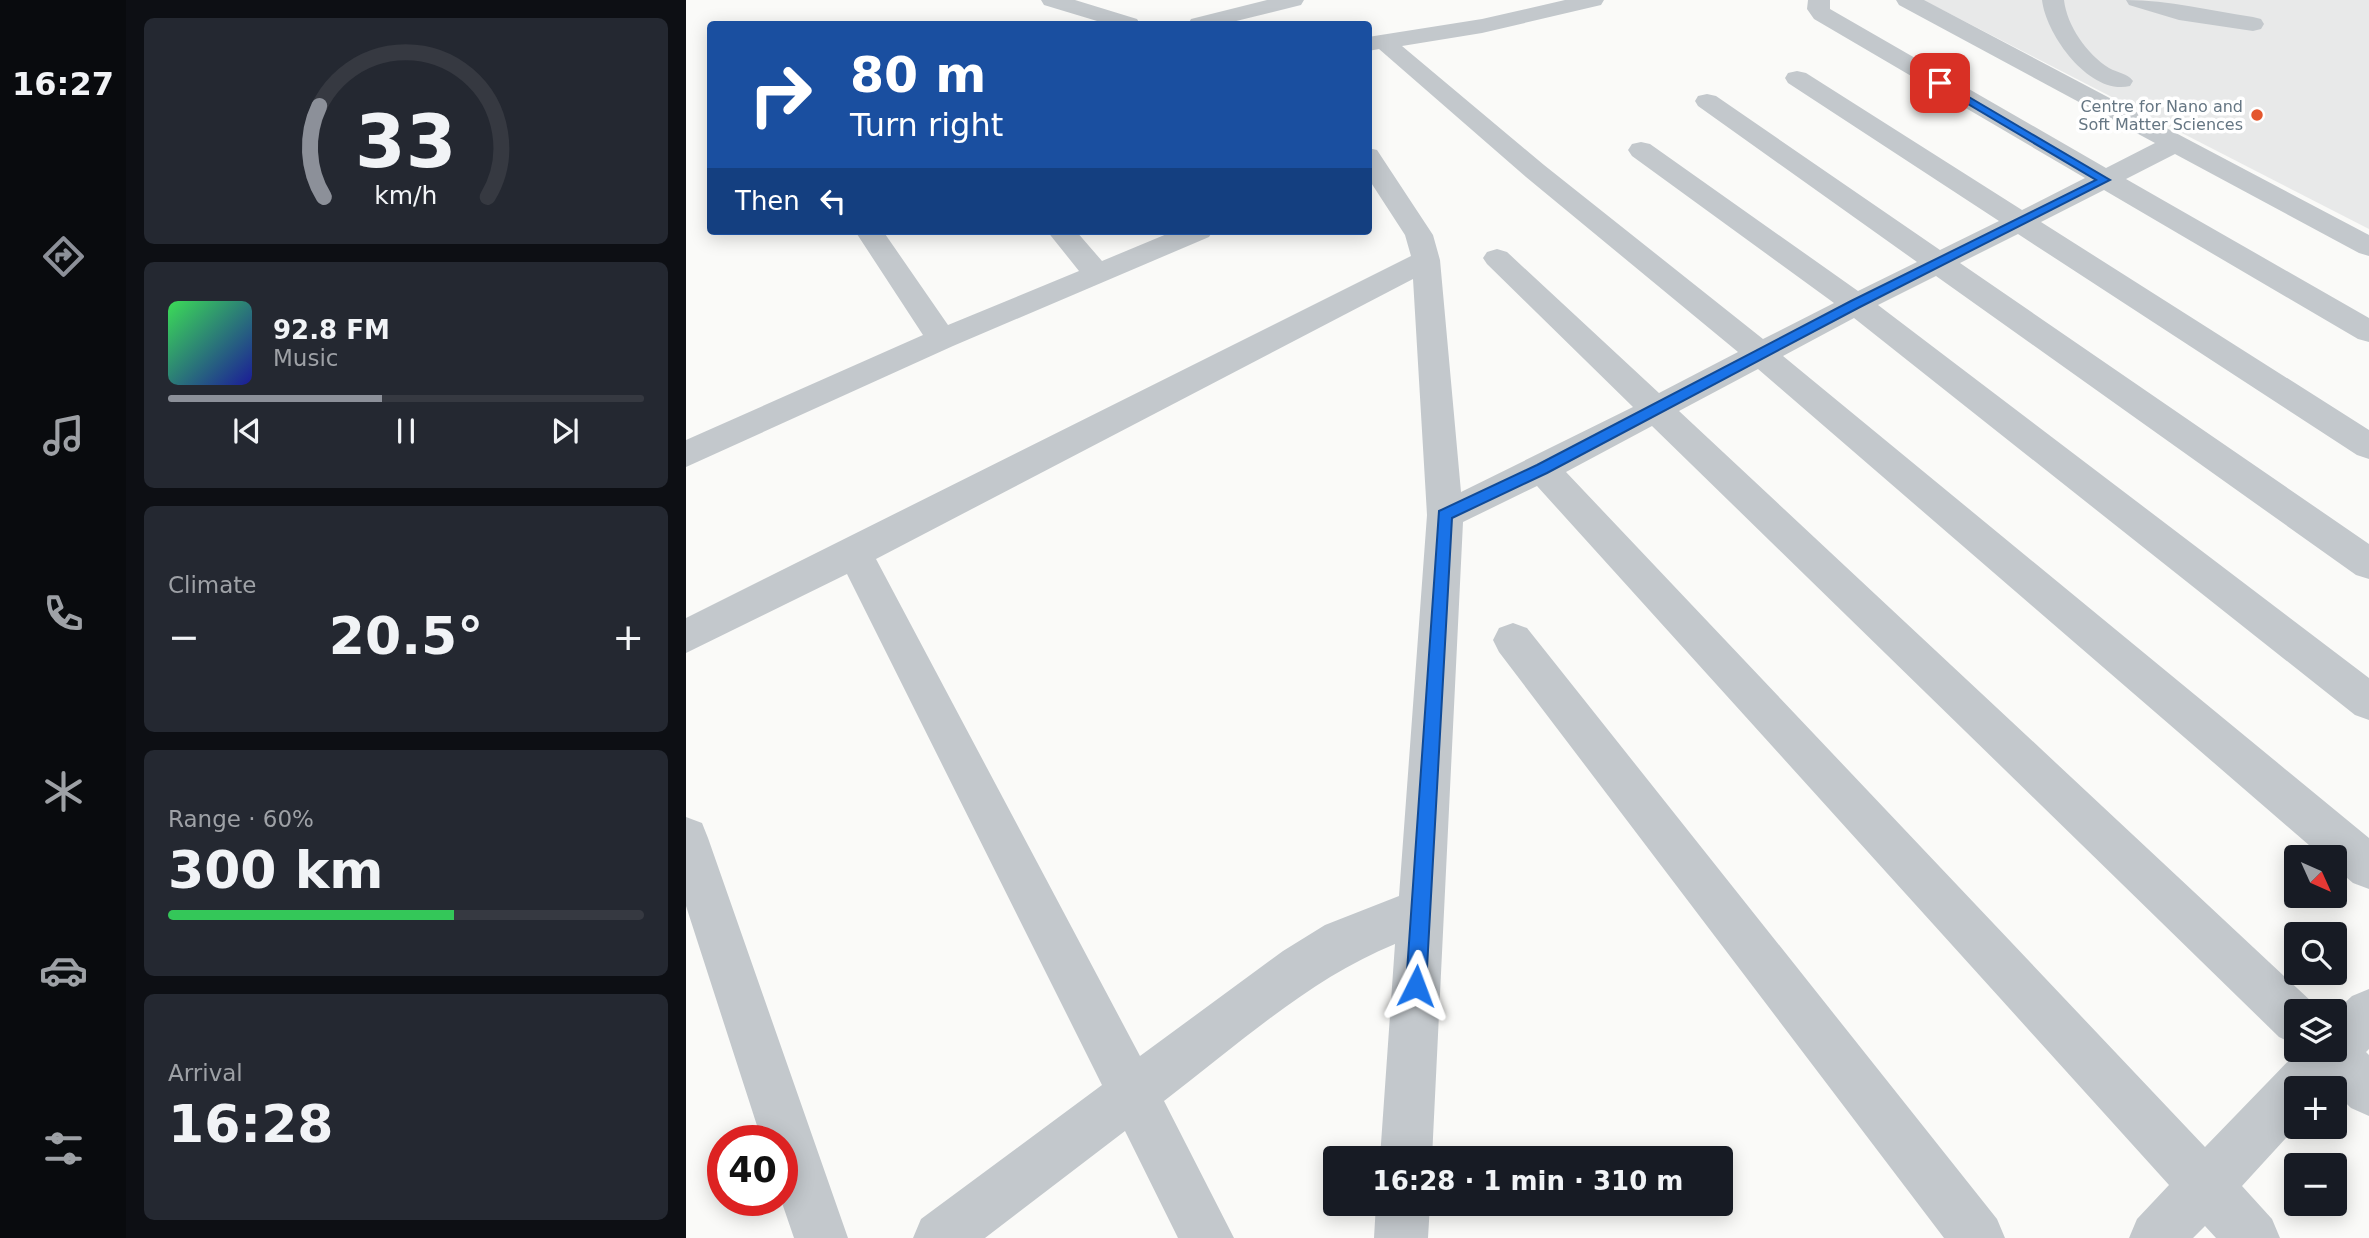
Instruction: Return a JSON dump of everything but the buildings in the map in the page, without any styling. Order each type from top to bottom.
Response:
[{"type":"street","points":[[1052,0],[1119,21]]},
{"type":"street","points":[[1077,8],[1108,0]]},
{"type":"street","points":[[1211,21],[1293,0]]},
{"type":"street","points":[[1376,43],[1482,26],[1593,0]]},
{"type":"street","points":[[1819,0],[1818,9],[1822,14],[2369,332]]},
{"type":"street","points":[[1907,0],[2369,247]]},
{"type":"street","points":[[2053,0],[2059,20],[2079,53],[2103,75],[2122,81]]},
{"type":"street","points":[[2137,0],[2179,13],[2253,24]]},
{"type":"street","points":[[1376,43],[1761,354],[2369,867]]},
{"type":"street","points":[[1797,78],[2369,446]]},
{"type":"street","points":[[1707,101],[2369,564]]},
{"type":"street","points":[[1444,515],[1542,469],[1856,304],[2174,144]]},
{"type":"street","points":[[1641,150],[1856,304],[2369,702]]},
{"type":"street","points":[[1372,162],[1419,234],[1426,261],[1444,515],[1407,1146]]},
{"type":"street","points":[[872,235],[942,339]]},
{"type":"street","points":[[1064,235],[1098,275]]},
{"type":"street","points":[[686,454],[942,339],[1190,235]]},
{"type":"street","points":[[1497,258],[2284,1009]]},
{"type":"street","points":[[686,636],[1426,261]]},
{"type":"street","points":[[1542,469],[2253,1238]]},
{"type":"street","points":[[854,552],[1207,1238]]},
{"type":"street","points":[[1513,640],[1978,1238]]},
{"type":"street","points":[[686,838],[821,1238]]},
{"type":"street","points":[[940,1238],[1300,968],[1342,942],[1421,910]]},
{"type":"street","points":[[2156,1238],[2369,1013]]},
{"type":"street","points":[[2313,1071],[2369,1090]]},
{"type":"street","points":[[1401,1238],[1402,1216]]},
{"type":"shaded area","name":"Centre for Nano and Soft Matter Sciences","points":[[1923,0],[2369,0],[2369,229]]},
{"type":"place","name":"Centre for Nano and Soft Matter Sciences","points":[[2257,115]]},
{"type":"route","points":[[1416,986],[1444,515],[1542,469],[1856,304],[2104,180],[1940,83]]}]
